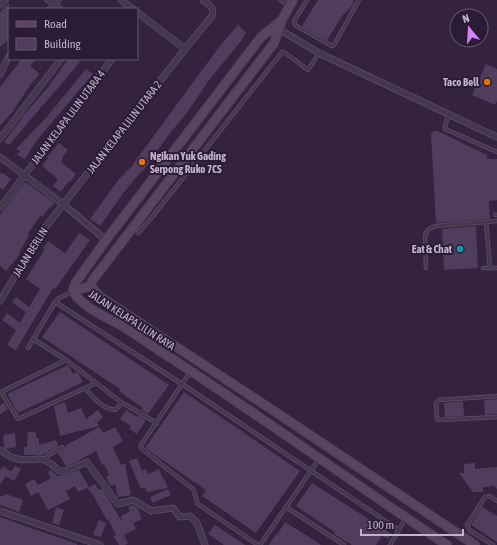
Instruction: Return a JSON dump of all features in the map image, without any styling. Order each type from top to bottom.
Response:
[{"type":"street","points":[[0,5],[5,0]]},
{"type":"street","points":[[48,0],[54,4]]},
{"type":"street","points":[[121,0],[132,8]]},
{"type":"street","name":"JALAN KELAPA LILIN UTARA 2","points":[[63,204],[212,16],[212,7],[203,0]]},
{"type":"street","points":[[282,0],[291,3]]},
{"type":"street","name":"JALAN KELAPA LILIN RAYA","points":[[291,3],[276,28],[261,37],[106,240],[76,282],[73,292],[90,308],[119,324],[191,371],[447,545]]},
{"type":"street","points":[[138,13],[185,49]]},
{"type":"street","points":[[276,28],[319,53],[497,137]]},
{"type":"street","name":"JALAN KELAPA LILIN RAYA","points":[[276,28],[274,43],[188,156],[150,214],[92,282],[91,286],[99,296],[277,412],[474,545]]},
{"type":"street","points":[[0,63],[8,57]]},
{"type":"street","points":[[0,74],[8,58]]},
{"type":"street","points":[[0,139],[60,60]]},
{"type":"street","name":"JALAN KELAPA LILIN UTARA 4","points":[[0,208],[111,60]]},
{"type":"street","points":[[176,149],[188,156]]},
{"type":"street","points":[[0,157],[63,204],[106,240]]},
{"type":"street","name":"JALAN BERLIN","points":[[0,301],[40,234],[63,204]]},
{"type":"street","points":[[73,292],[91,286]]},
{"type":"street","points":[[90,308],[90,301],[99,296]]},
{"type":"street","points":[[0,450],[13,458],[45,460],[59,471],[65,471],[87,462],[118,504],[133,500],[151,511],[173,508],[180,517],[190,516],[197,523],[205,545]]},
{"type":"street","points":[[0,510],[100,545]]},
{"type":"lane","points":[[307,0],[294,21],[295,25],[332,46],[334,45],[359,0]]},
{"type":"lane","points":[[138,233],[150,214],[282,52],[308,70],[319,53]]},
{"type":"lane","points":[[449,114],[445,129],[497,152]]},
{"type":"lane","points":[[426,268],[425,236],[430,228],[436,226],[497,221]]},
{"type":"lane","points":[[486,223],[490,268]]},
{"type":"lane","points":[[483,268],[497,268]]},
{"type":"lane","points":[[28,348],[55,302],[59,298],[73,292]]},
{"type":"lane","points":[[55,302],[182,384],[399,530]]},
{"type":"lane","points":[[33,339],[66,360],[121,402],[156,423]]},
{"type":"lane","points":[[66,360],[1,392],[18,419],[96,382]]},
{"type":"lane","points":[[191,371],[141,445],[142,449],[193,489],[198,504],[259,545],[319,459]]},
{"type":"lane","points":[[85,388],[103,406],[109,409],[115,410],[121,402]]},
{"type":"lane","points":[[497,396],[439,400],[436,403],[437,419],[439,420],[497,417]]},
{"type":"lane","points":[[45,460],[47,456],[62,447]]},
{"type":"lane","points":[[493,545],[469,530],[468,523],[485,497],[490,496],[497,501]]},
{"type":"lane","points":[[286,507],[344,545]]},
{"type":"lane","points":[[390,545],[406,518]]},
{"type":"lane","points":[[474,545],[480,537]]},
{"type":"building","points":[[318,0],[354,0],[353,5],[343,15],[327,40],[302,26]]},
{"type":"building","points":[[9,3],[8,40],[0,47],[0,12]]},
{"type":"building","points":[[238,25],[246,32],[242,40],[210,79],[186,114],[167,137],[143,171],[124,192],[100,226],[90,219],[119,179],[134,164],[219,47]]},
{"type":"building","points":[[21,60],[35,60],[30,66],[40,74],[30,85],[13,111],[0,126],[0,87]]},
{"type":"building","points":[[67,60],[77,60],[80,62],[9,145],[4,142],[24,115],[49,86]]},
{"type":"building","name":"Taco Bell","points":[[486,64],[497,69],[497,101],[495,105],[472,95]]},
{"type":"building","points":[[86,69],[93,74],[36,141],[25,159],[17,155],[20,151],[16,149],[45,119]]},
{"type":"building","points":[[434,131],[438,131],[487,155],[487,159],[497,159],[497,200],[489,201],[490,219],[436,223],[431,134]]},
{"type":"building","points":[[59,143],[68,150],[61,162],[76,174],[61,192],[53,186],[58,179],[42,166],[48,158],[47,157]]},
{"type":"building","points":[[0,172],[11,179],[3,190],[0,187]]},
{"type":"building","points":[[25,182],[55,203],[42,217],[40,216],[28,234],[29,235],[19,253],[20,254],[6,271],[0,266],[0,215]]},
{"type":"building","name":"Eat & Chat","points":[[476,226],[478,268],[444,270],[442,229]]},
{"type":"building","points":[[79,233],[90,240],[55,289],[53,288],[16,350],[7,345],[16,330],[2,320],[7,313],[20,323],[26,312],[12,302],[16,297],[29,307],[40,289],[26,279],[45,249],[43,248],[48,241],[65,253]]},
{"type":"building","points":[[60,312],[169,385],[148,414],[141,410],[143,408],[119,391],[120,389],[42,337]]},
{"type":"building","points":[[68,365],[73,374],[77,372],[79,374],[83,382],[18,413],[7,394]]},
{"type":"building","points":[[184,392],[300,471],[256,533],[202,496],[206,490],[145,448]]},
{"type":"building","points":[[497,399],[497,414],[485,415],[484,400]]},
{"type":"building","points":[[463,401],[464,416],[445,417],[444,403]]},
{"type":"building","points":[[65,402],[68,413],[81,408],[86,419],[98,410],[103,417],[97,422],[99,426],[60,436],[54,406]]},
{"type":"building","points":[[4,403],[8,409],[0,414],[0,405]]},
{"type":"building","points":[[126,410],[137,417],[138,415],[146,420],[137,434],[129,429],[131,426],[120,419]]},
{"type":"building","points":[[99,427],[103,433],[115,427],[123,441],[113,447],[121,465],[125,463],[131,495],[118,497],[115,484],[110,486],[106,476],[109,475],[104,464],[102,465],[96,451],[66,466],[58,453],[64,449],[65,446]]},
{"type":"building","points":[[28,432],[36,432],[36,438],[39,438],[39,445],[56,440],[58,446],[43,455],[24,455],[24,447],[27,447]]},
{"type":"building","points":[[15,433],[16,447],[4,448],[3,435]]},
{"type":"building","points":[[137,458],[142,471],[146,469],[148,474],[159,469],[168,488],[147,492],[145,487],[141,489],[129,461]]},
{"type":"building","points":[[475,463],[475,469],[497,467],[497,489],[494,486],[483,487],[483,492],[473,492],[459,473],[464,473],[464,464]]},
{"type":"building","points":[[3,466],[11,472],[15,466],[21,469],[14,481],[6,476],[0,485],[0,471]]},
{"type":"building","points":[[51,470],[57,476],[66,475],[79,470],[89,487],[78,492],[75,486],[66,491],[70,499],[48,510],[38,492],[31,496],[25,484],[34,479],[38,485],[51,478],[48,472]]},
{"type":"building","points":[[312,483],[386,530],[391,534],[388,539],[382,536],[376,545],[352,545],[334,534],[335,532],[296,506]]},
{"type":"building","points":[[95,484],[99,490],[102,489],[122,522],[121,516],[130,511],[128,507],[133,505],[138,509],[142,519],[133,523],[136,529],[124,535],[128,543],[125,545],[119,545],[113,536],[116,535],[108,519],[107,520],[88,488]]},
{"type":"building","points":[[168,489],[171,495],[152,503],[150,497]]},
{"type":"building","points":[[6,494],[23,500],[19,512],[0,505],[0,497]]},
{"type":"building","points":[[56,507],[64,510],[59,525],[52,523]]},
{"type":"building","points":[[482,507],[497,516],[497,542],[471,525]]},
{"type":"building","points":[[0,517],[77,544],[77,545],[0,545]]},
{"type":"building","points":[[99,520],[106,523],[101,537],[93,535]]},
{"type":"building","points":[[285,522],[321,545],[269,545]]},
{"type":"building","points":[[215,525],[245,545],[224,545],[208,534]]},
{"type":"place","name":"Taco Bell","points":[[487,82]]},
{"type":"place","name":"Ngikan Yuk Gading Serpong Ruko 7CS","points":[[142,162]]},
{"type":"place","name":"Eat & Chat","points":[[460,249]]}]
